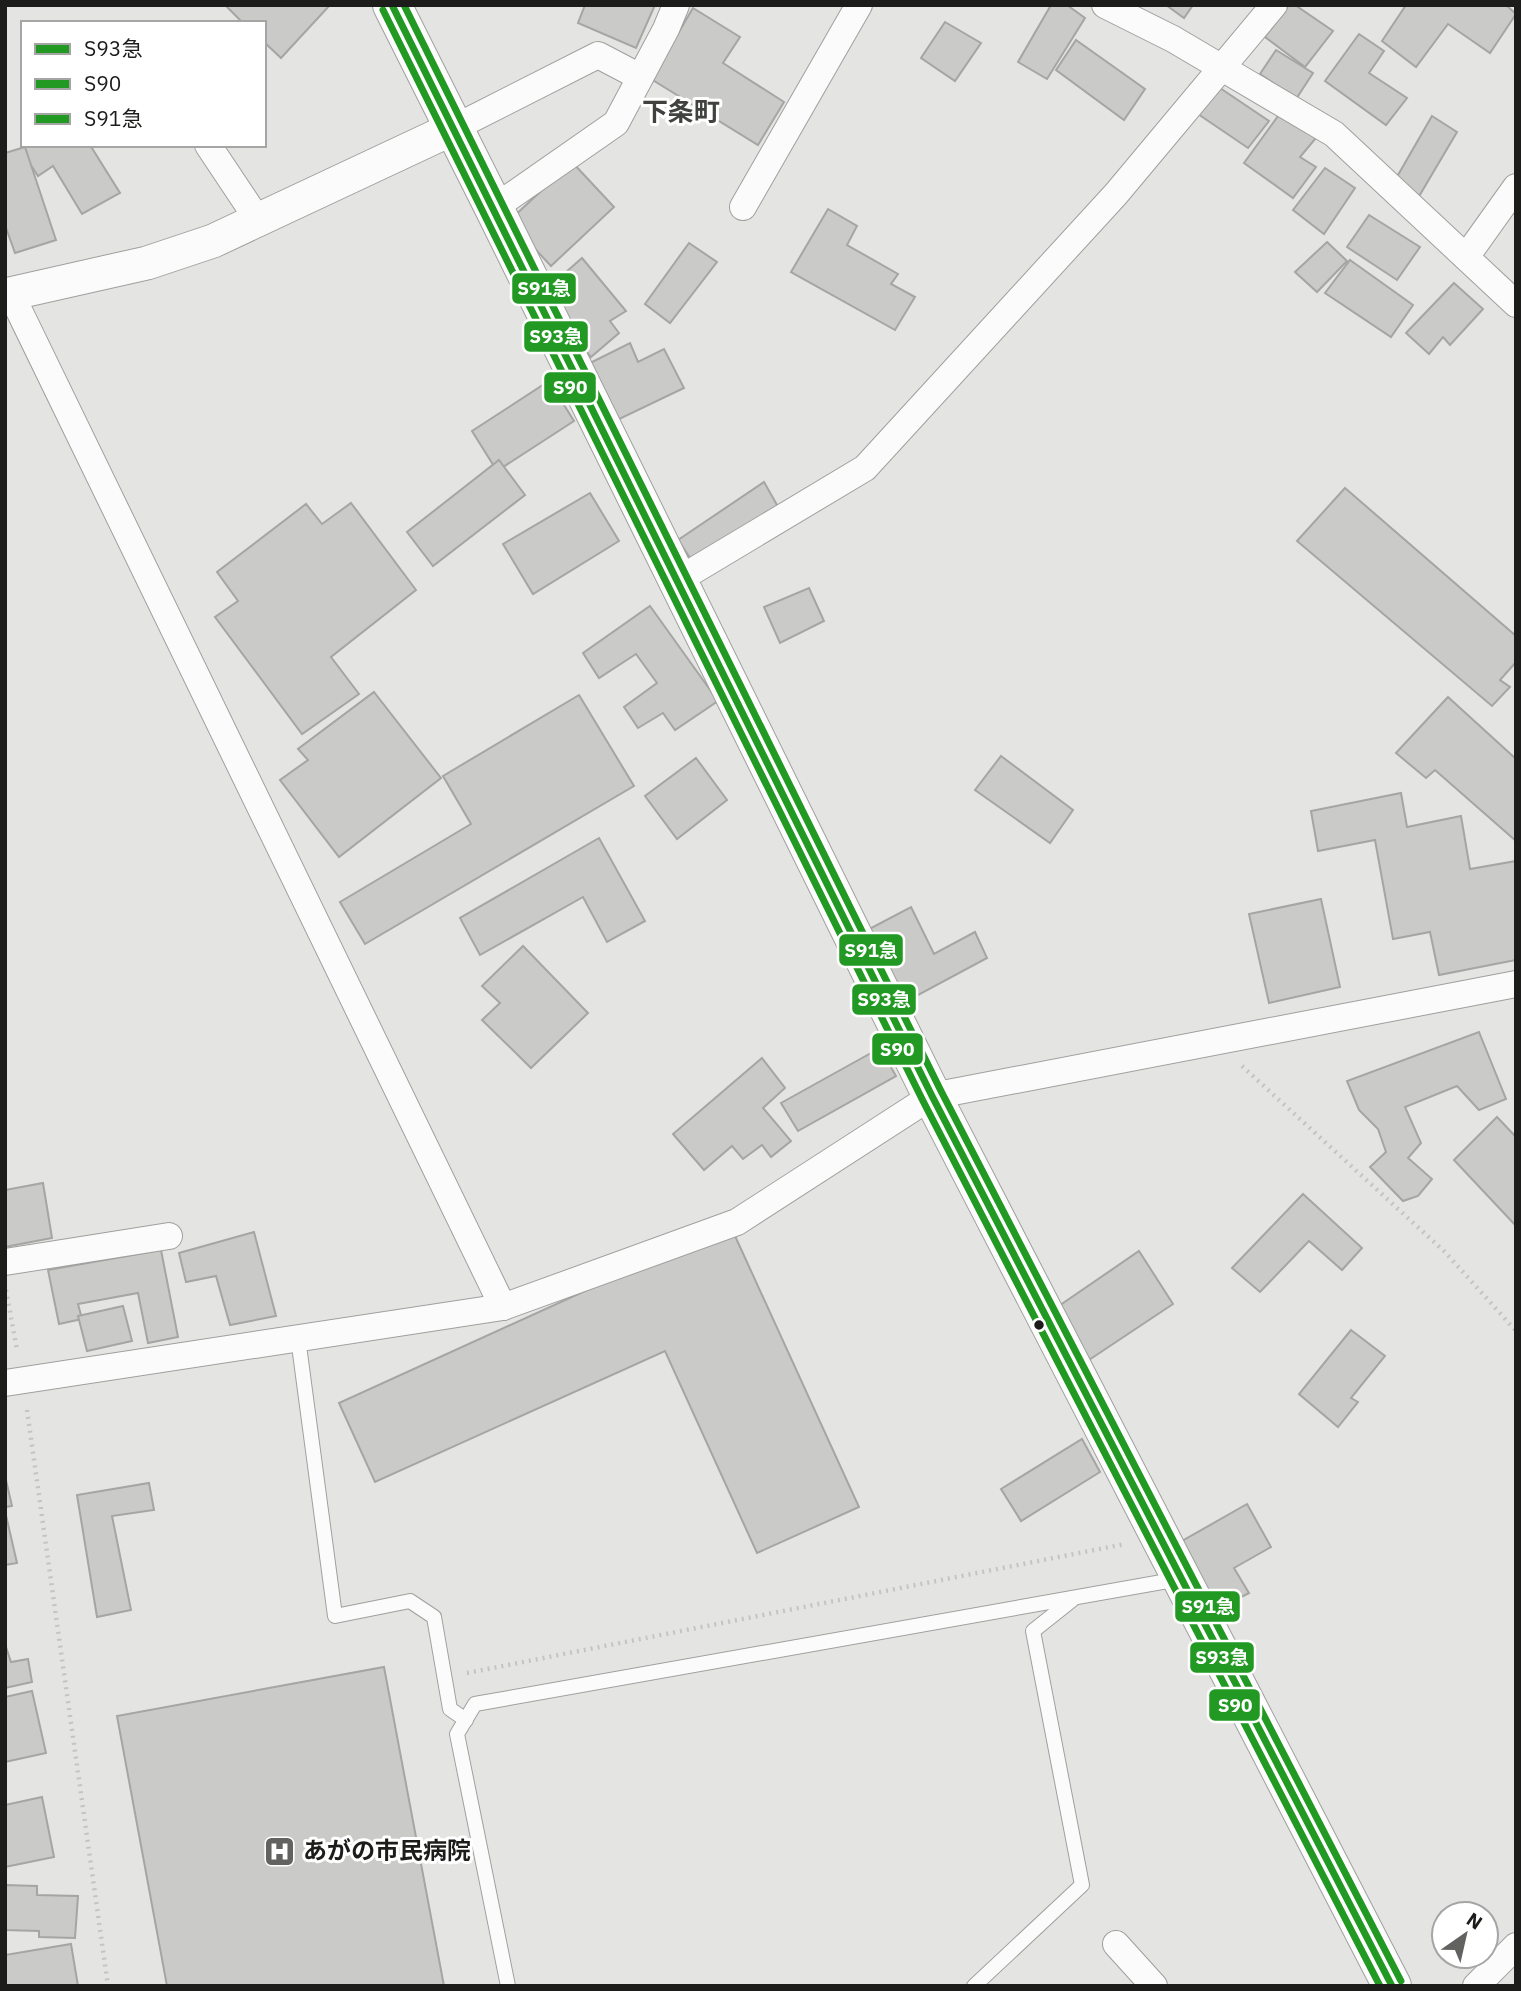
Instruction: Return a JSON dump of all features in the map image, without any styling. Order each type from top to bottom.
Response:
[{"type":"main road","points":[[392,5],[495,208],[932,1096],[1392,1986]]},
{"type":"street","points":[[495,208],[616,122],[676,5]]},
{"type":"street","points":[[743,207],[859,5]]},
{"type":"street","points":[[1105,5],[1173,39],[1334,134],[1516,304]]},
{"type":"street","points":[[678,580],[865,468],[1116,194],[1274,5]]},
{"type":"street","points":[[503,1307],[8,295],[147,263],[213,241],[454,128],[598,55],[640,77]]},
{"type":"street","points":[[209,147],[258,220]]},
{"type":"street","points":[[1466,257],[1516,187]]},
{"type":"street","points":[[14,1381],[503,1307],[737,1222],[932,1096],[1516,984]]},
{"type":"street","points":[[5,1262],[169,1236]]},
{"type":"street","points":[[1116,1944],[1154,1986]]},
{"type":"street","points":[[1476,1986],[1516,1946]]},
{"type":"lane","points":[[299,1338],[335,1616],[410,1601],[434,1618],[450,1709],[466,1720]]},
{"type":"lane","points":[[508,1986],[457,1734],[475,1704],[1181,1578]]},
{"type":"lane","points":[[974,1986],[1083,1885],[1033,1631],[1076,1597]]},
{"type":"path","points":[[1215,1042],[1445,1252],[1516,1331]]},
{"type":"path","points":[[5,1285],[14,1381],[108,1986]]},
{"type":"path","points":[[445,1678],[1160,1538]]},
{"type":"building","points":[[225,5],[330,5],[281,58],[266,44],[266,21],[241,21]]},
{"type":"building","points":[[585,5],[655,5],[636,48],[578,23]]},
{"type":"building","points":[[1051,5],[1067,5],[1085,18],[1047,79],[1018,62]]},
{"type":"building","points":[[1166,5],[1193,5],[1184,18]]},
{"type":"building","points":[[1289,5],[1295,5],[1333,31],[1305,67],[1265,37]]},
{"type":"building","points":[[1406,5],[1506,5],[1516,14],[1490,53],[1448,24],[1416,67],[1382,41]]},
{"type":"building","points":[[693,8],[740,37],[723,63],[784,102],[758,145],[651,79]]},
{"type":"building","points":[[945,22],[981,43],[955,81],[921,58]]},
{"type":"building","points":[[1359,34],[1384,51],[1369,73],[1407,98],[1386,125],[1325,81]]},
{"type":"building","points":[[1076,40],[1145,89],[1124,120],[1056,70]]},
{"type":"building","points":[[1276,50],[1313,73],[1296,99],[1260,74]]},
{"type":"building","points":[[1217,86],[1269,121],[1248,148],[1198,114]]},
{"type":"building","points":[[1281,112],[1316,138],[1300,157],[1316,167],[1293,198],[1244,163]]},
{"type":"building","points":[[1432,116],[1457,132],[1418,198],[1394,182]]},
{"type":"building","points":[[25,147],[91,147],[120,193],[82,214],[53,166],[38,176],[21,150]]},
{"type":"building","points":[[25,147],[56,240],[15,253],[5,225],[5,153]]},
{"type":"building","points":[[572,162],[614,207],[551,266],[509,221]]},
{"type":"building","points":[[1325,168],[1355,188],[1324,234],[1293,210]]},
{"type":"building","points":[[828,209],[857,226],[847,245],[898,274],[891,284],[915,297],[895,330],[791,272]]},
{"type":"building","points":[[1369,215],[1420,247],[1397,280],[1347,247]]},
{"type":"building","points":[[1327,242],[1347,261],[1317,292],[1295,272]]},
{"type":"building","points":[[689,243],[717,262],[670,323],[645,304]]},
{"type":"building","points":[[582,258],[626,311],[610,321],[619,333],[591,357],[541,294]]},
{"type":"building","points":[[1350,260],[1413,305],[1391,337],[1325,293]]},
{"type":"building","points":[[1454,283],[1483,309],[1450,345],[1443,337],[1429,354],[1406,333]]},
{"type":"building","points":[[630,343],[638,362],[664,349],[684,388],[611,423],[586,365]]},
{"type":"building","points":[[549,381],[574,421],[497,471],[472,431]]},
{"type":"building","points":[[499,460],[525,495],[433,566],[407,532]]},
{"type":"building","points":[[764,482],[781,512],[697,568],[678,540]]},
{"type":"building","points":[[1345,488],[1516,636],[1516,662],[1500,680],[1510,687],[1492,706],[1297,541]]},
{"type":"building","points":[[590,493],[619,541],[533,594],[503,544]]},
{"type":"building","points":[[351,503],[416,590],[331,657],[359,694],[302,734],[215,617],[238,601],[217,572],[306,504],[322,524]]},
{"type":"building","points":[[809,588],[824,621],[780,643],[764,607]]},
{"type":"building","points":[[650,606],[718,701],[675,730],[663,713],[638,728],[624,707],[657,683],[636,654],[599,678],[583,653]]},
{"type":"building","points":[[374,692],[441,778],[339,857],[280,780],[308,760],[298,749]]},
{"type":"building","points":[[579,695],[634,786],[365,944],[340,902],[471,824],[443,776]]},
{"type":"building","points":[[1448,697],[1516,759],[1516,841],[1435,770],[1426,778],[1396,753]]},
{"type":"building","points":[[1001,756],[1073,810],[1050,843],[975,790]]},
{"type":"building","points":[[696,758],[727,800],[677,839],[645,796]]},
{"type":"building","points":[[1401,793],[1407,827],[1461,816],[1470,869],[1516,861],[1516,960],[1439,975],[1430,932],[1393,939],[1375,840],[1318,851],[1311,811]]},
{"type":"building","points":[[599,838],[645,921],[607,942],[583,897],[480,955],[460,918]]},
{"type":"building","points":[[1321,899],[1340,987],[1269,1003],[1249,914]]},
{"type":"building","points":[[911,907],[934,954],[975,932],[987,958],[894,1008],[856,936]]},
{"type":"building","points":[[523,946],[588,1013],[531,1068],[482,1020],[500,1003],[482,986]]},
{"type":"building","points":[[1479,1032],[1506,1099],[1479,1110],[1457,1086],[1405,1107],[1421,1143],[1408,1158],[1432,1179],[1418,1196],[1403,1201],[1370,1167],[1386,1152],[1378,1129],[1359,1110],[1347,1081]]},
{"type":"building","points":[[880,1048],[896,1076],[798,1131],[781,1103]]},
{"type":"building","points":[[762,1058],[785,1088],[763,1108],[791,1141],[771,1157],[762,1145],[743,1159],[732,1146],[704,1170],[673,1134]]},
{"type":"building","points":[[1497,1117],[1516,1137],[1516,1226],[1454,1160]]},
{"type":"building","points":[[43,1183],[52,1238],[5,1247],[5,1190]]},
{"type":"building","points":[[1303,1194],[1362,1248],[1342,1270],[1309,1241],[1260,1292],[1232,1268]]},
{"type":"building","points":[[730,1225],[859,1507],[757,1553],[665,1351],[375,1482],[339,1403]]},
{"type":"building","points":[[254,1232],[276,1316],[230,1325],[216,1276],[186,1282],[179,1253]]},
{"type":"building","points":[[161,1250],[178,1337],[148,1343],[138,1293],[78,1304],[82,1319],[59,1324],[48,1270]]},
{"type":"building","points":[[1139,1251],[1173,1304],[1089,1360],[1053,1310]]},
{"type":"building","points":[[123,1306],[132,1341],[87,1351],[78,1316]]},
{"type":"building","points":[[1351,1330],[1385,1356],[1351,1398],[1358,1402],[1338,1427],[1299,1394]]},
{"type":"building","points":[[1082,1439],[1100,1472],[1021,1521],[1001,1489]]},
{"type":"building","points":[[5,1476],[12,1506],[5,1507]]},
{"type":"building","points":[[149,1483],[154,1510],[112,1516],[131,1610],[97,1617],[77,1495]]},
{"type":"building","points":[[1247,1504],[1271,1547],[1234,1568],[1249,1593],[1203,1617],[1168,1549]]},
{"type":"building","points":[[5,1511],[17,1563],[5,1565]]},
{"type":"building","points":[[5,1644],[11,1662],[28,1659],[32,1682],[5,1688]]},
{"type":"building","name":"あがの市民病院","points":[[384,1667],[444,1986],[167,1986],[117,1716]]},
{"type":"building","points":[[32,1691],[46,1753],[5,1762],[5,1697]]},
{"type":"building","points":[[42,1797],[54,1857],[5,1867],[5,1805]]},
{"type":"building","points":[[5,1885],[37,1886],[37,1895],[78,1896],[75,1938],[39,1937],[39,1931],[5,1930]]},
{"type":"building","points":[[71,1944],[78,1986],[5,1986],[5,1955]]},
{"type":"transit line","name":"S93急","points":[[392,5],[932,1096],[1392,1986]]},
{"type":"transit line","name":"S91急","points":[[404,5],[941,1091],[1401,1981]]},
{"type":"transit line","name":"S90","points":[[383,10],[923,1101],[1380,1986]]},
{"type":"place","name":"あがの市民病院","points":[[280,1851]]},
{"type":"district","name":"下条町","points":[[681,112]]}]
